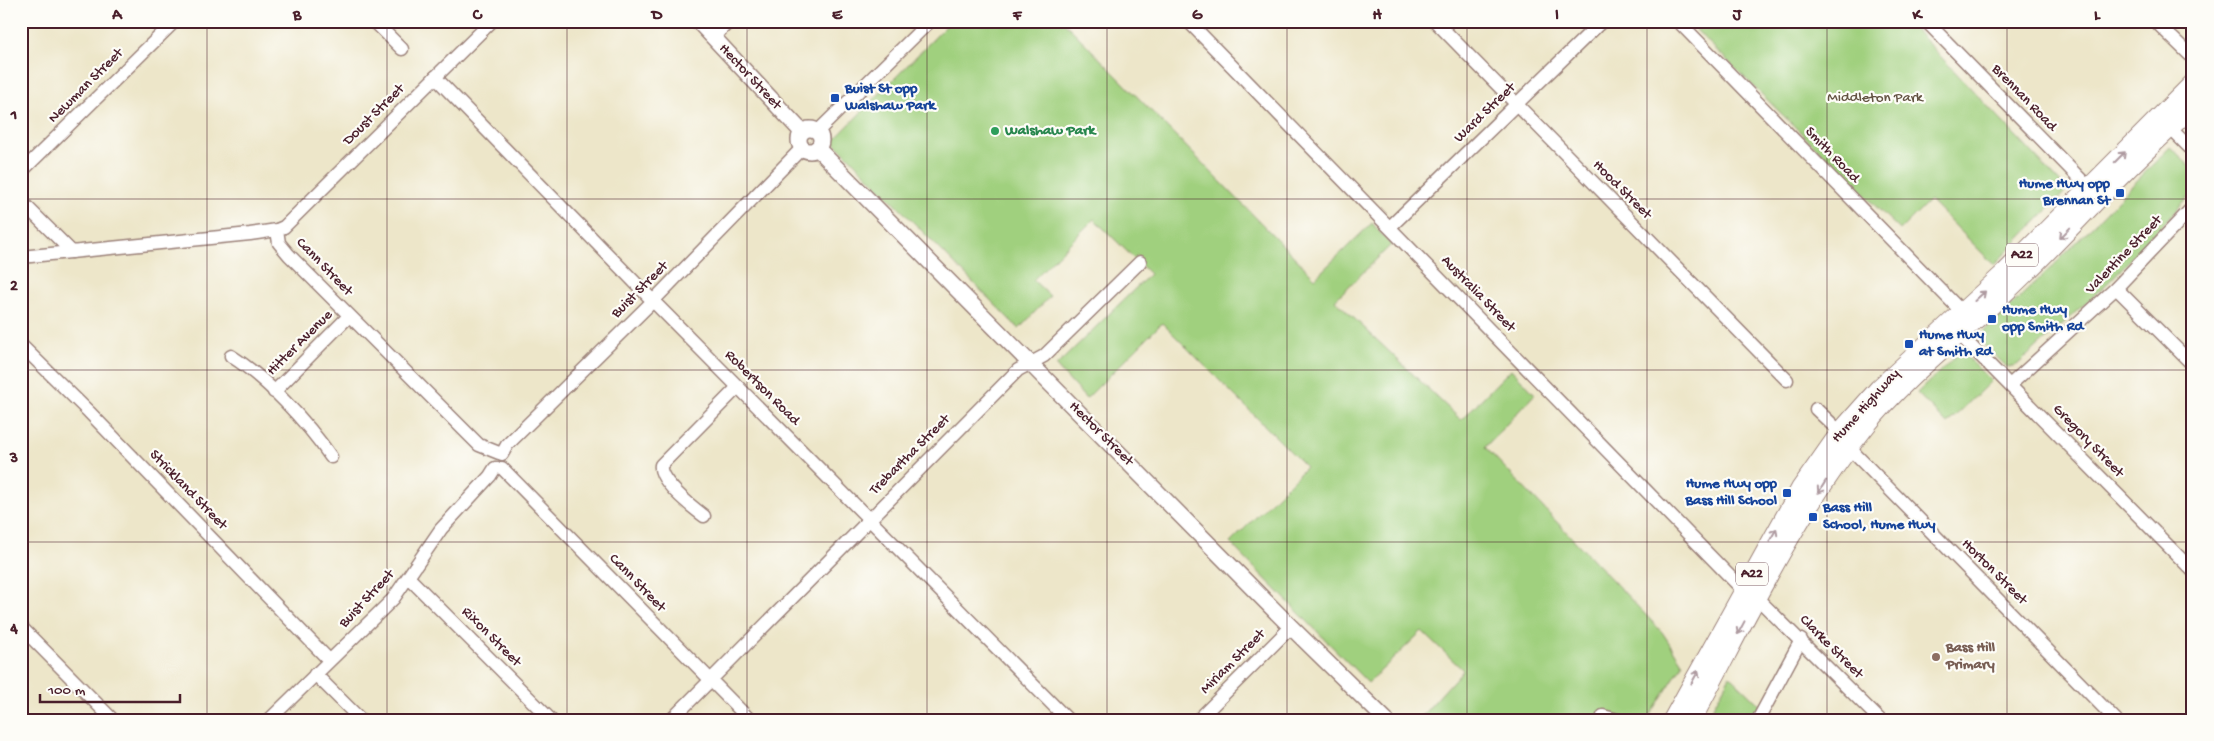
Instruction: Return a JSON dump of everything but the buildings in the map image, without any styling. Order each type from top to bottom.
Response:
[{"type":"highway","name":"Hume Highway","points":[[1672,720],[1750,594],[1799,523],[1845,440],[1879,388],[2094,193],[2165,122],[2193,83]]},
{"type":"highway","name":"Hume Highway","points":[[2165,122],[2193,106]]},
{"type":"highway","name":"Hume Highway","points":[[1845,440],[2028,272],[2094,193]]},
{"type":"highway","name":"Hume Highway","points":[[1692,720],[1750,594]]},
{"type":"main road","name":"Hector Street","points":[[698,21],[802,132]]},
{"type":"main road","points":[[811,129],[817,132],[821,138],[817,148],[811,151],[802,148],[798,139],[802,132],[811,129]]},
{"type":"main road","name":"Hector Street","points":[[817,148],[1291,627],[1386,720]]},
{"type":"street","points":[[374,21],[402,49]]},
{"type":"street","name":"Doust Street","points":[[277,230],[294,219],[492,21]]},
{"type":"street","points":[[713,37],[730,21]]},
{"type":"street","points":[[817,132],[930,21]]},
{"type":"street","name":"Australia Street","points":[[1188,21],[1750,594]]},
{"type":"street","name":"Hood Street","points":[[1435,21],[1787,380]]},
{"type":"street","name":"Ward Street","points":[[1390,227],[1602,21]]},
{"type":"street","name":"Smith Road","points":[[1678,21],[1962,312]]},
{"type":"street","name":"Brennan Road","points":[[1926,21],[2094,193]]},
{"type":"street","points":[[2155,21],[2193,58]]},
{"type":"street","name":"Newman Street","points":[[21,172],[174,22]]},
{"type":"street","name":"Robertson Road","points":[[435,77],[653,301],[1068,720]]},
{"type":"street","points":[[2165,122],[2193,151]]},
{"type":"street","name":"Buist Street","points":[[500,453],[653,301],[802,148]]},
{"type":"street","points":[[21,200],[72,252]]},
{"type":"street","name":"Valentine Street","points":[[2010,386],[2116,288],[2193,207]]},
{"type":"street","name":"Cann Street","points":[[21,257],[277,230],[279,242],[289,254],[349,316],[479,445],[500,453]]},
{"type":"street","name":"Trebartha Street","points":[[710,679],[1018,370],[1044,356],[1140,262]]},
{"type":"street","points":[[2116,288],[2193,365]]},
{"type":"street","name":"Hitter Avenue","points":[[274,392],[349,316]]},
{"type":"street","name":"Gregory Street","points":[[1960,335],[2193,571]]},
{"type":"street","name":"Strickland Street","points":[[21,345],[96,419],[329,660]]},
{"type":"street","name":"Hitter Avenue","points":[[230,356],[250,368],[318,438],[331,457]]},
{"type":"street","points":[[704,516],[689,504],[663,477],[660,469],[664,461],[738,387]]},
{"type":"street","points":[[1816,409],[1845,440]]},
{"type":"street","name":"Horton Street","points":[[1845,440],[2116,720]]},
{"type":"street","points":[[498,468],[506,462],[500,453]]},
{"type":"street","name":"Cann Street","points":[[498,468],[750,720]]},
{"type":"street","name":"Buist Street","points":[[269,720],[393,599],[441,528],[498,468]]},
{"type":"street","name":"Rixon Street","points":[[409,578],[551,720]]},
{"type":"street","name":"Clarke Street","points":[[1750,594],[1801,640],[1880,720]]},
{"type":"street","points":[[21,627],[113,720]]},
{"type":"street","name":"Miriam Street","points":[[1198,720],[1291,627]]},
{"type":"street","points":[[1758,720],[1801,640]]},
{"type":"street","points":[[315,674],[361,720]]},
{"type":"street","points":[[671,720],[710,679]]},
{"type":"street","points":[[1603,716],[1618,720]]},
{"type":"green space","points":[[951,21],[1063,21],[1315,278],[1372,223],[1391,245],[1335,300],[1461,420],[1511,369],[1535,394],[1485,447],[1662,632],[1683,664],[1647,720],[1418,720],[1463,670],[1422,631],[1368,683],[1230,543],[1306,467],[1162,323],[1086,399],[1056,366],[1150,274],[1094,219],[1033,280],[1050,296],[1019,329],[833,141]]},
{"type":"green space","name":"Middleton Park","points":[[1687,21],[1907,21],[2067,190],[1994,265],[1930,200],[1900,230]]},
{"type":"green space","points":[[2170,147],[2193,168],[2193,192],[2110,281],[2017,365],[2007,367],[1977,338],[2058,261]]},
{"type":"green space","points":[[1961,351],[1991,381],[1947,424],[1917,393]]},
{"type":"green space","points":[[1730,676],[1760,705],[1751,720],[1706,720]]},
{"type":"place","name":"Buist St opp Walshaw Park","points":[[835,98]]},
{"type":"place","name":"Walshaw Park","points":[[995,131]]},
{"type":"place","name":"Hume Hwy opp Brennan St","points":[[2120,193]]},
{"type":"place","name":"Hume Hwy opp Smith Rd","points":[[1992,319]]},
{"type":"place","name":"Hume Hwy at Smith Rd","points":[[1909,344]]},
{"type":"place","name":"Hume Hwy opp Bass Hill School","points":[[1787,493]]},
{"type":"place","name":"Bass Hill School, Hume Hwy","points":[[1813,517]]},
{"type":"place","name":"Bass Hill Primary","points":[[1936,657]]}]
